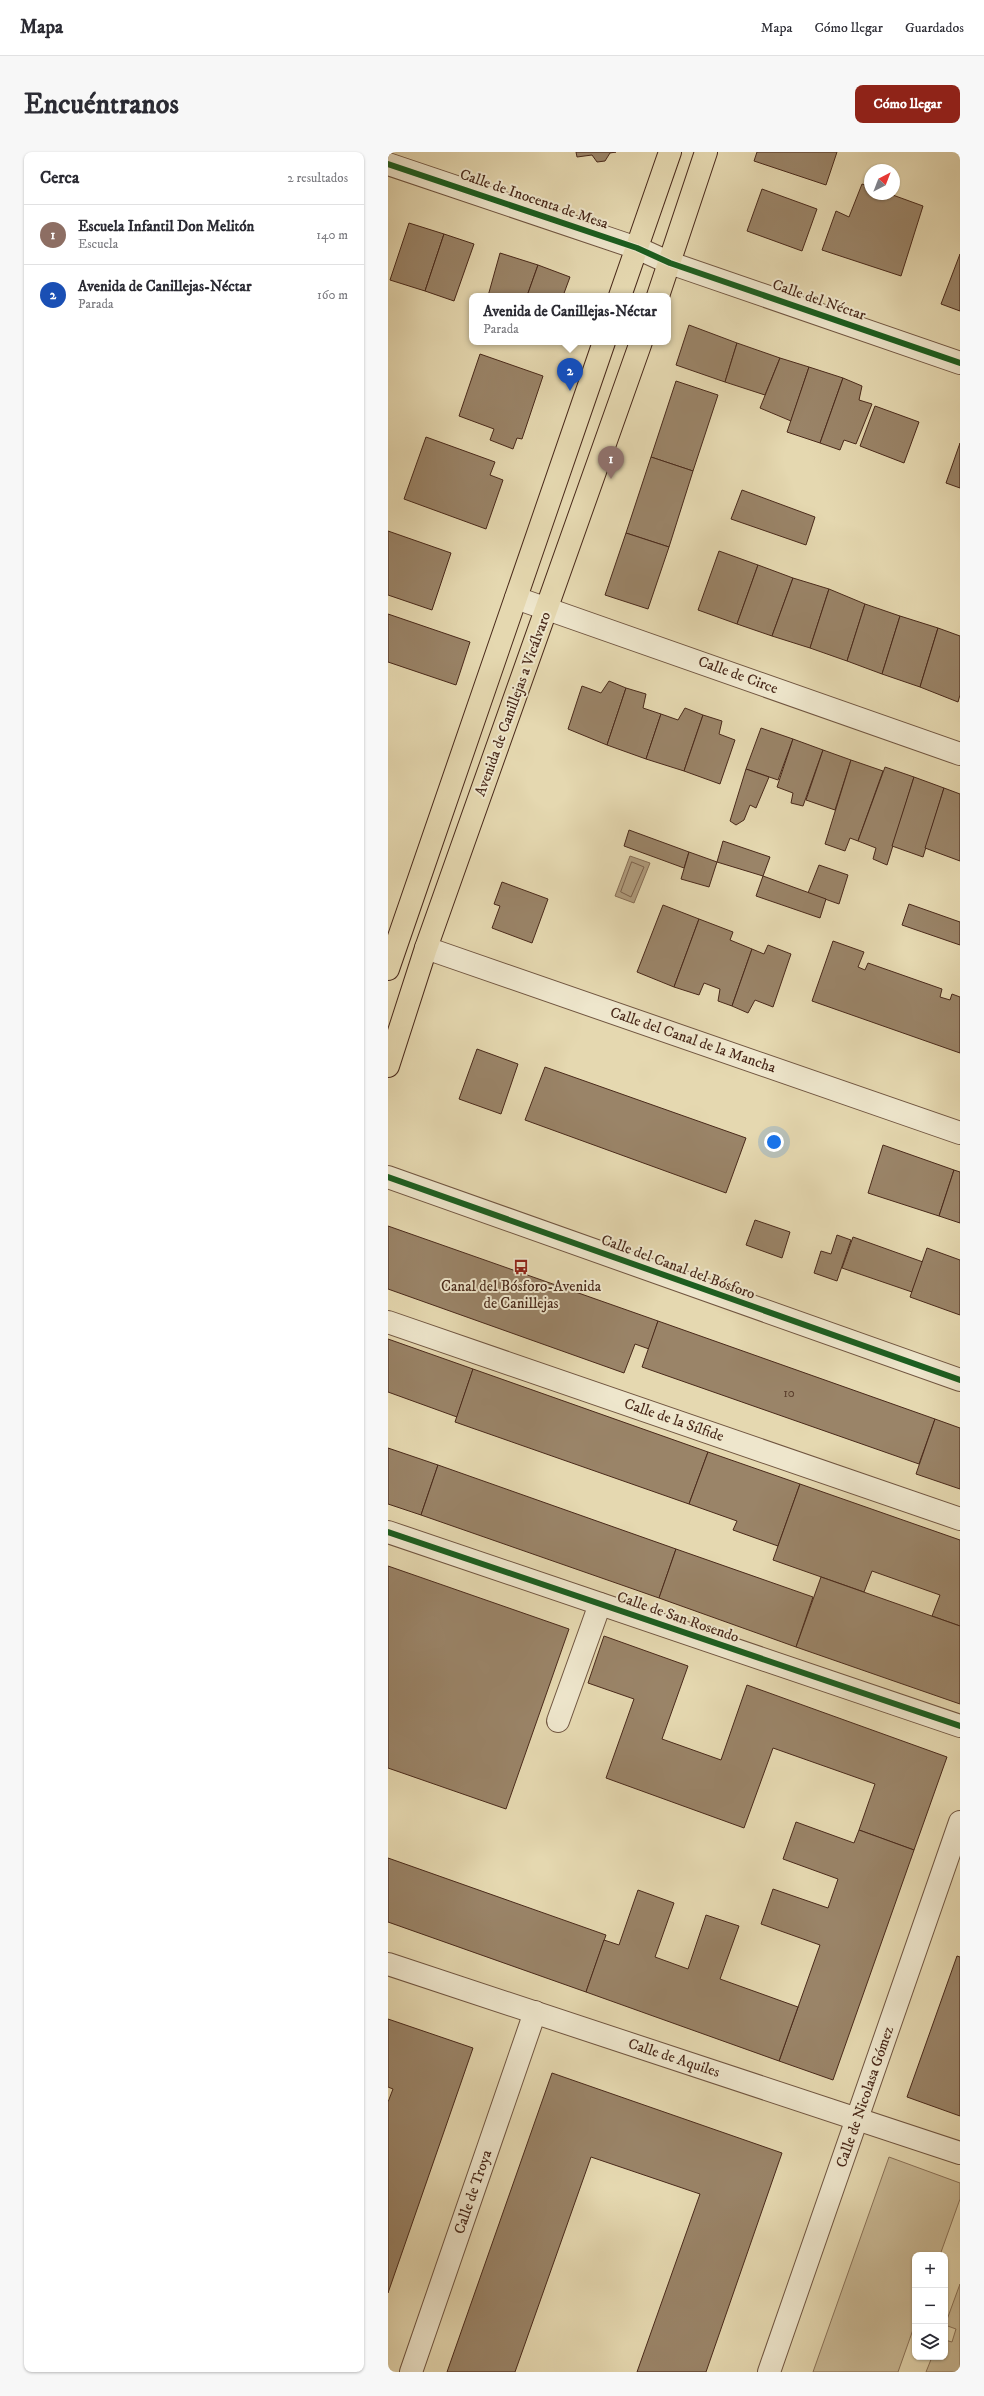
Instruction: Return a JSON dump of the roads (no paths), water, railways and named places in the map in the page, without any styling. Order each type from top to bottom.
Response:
[{"type":"main road","points":[[621,293],[670,152]]},
{"type":"main road","points":[[659,293],[706,152]]},
{"type":"main road","name":"Avenida de Canillejas a Vicálvaro","points":[[388,969],[603,345]]},
{"type":"main road","name":"Avenida de Canillejas a Vicálvaro","points":[[388,1066],[426,948],[640,345]]},
{"type":"street","name":"Calle de Inocenta de Mesa","points":[[388,164],[637,248],[670,263]]},
{"type":"street","name":"Calle del Néctar","points":[[670,263],[960,363]]},
{"type":"street","name":"Calle de Circe","points":[[516,598],[547,607],[960,754]]},
{"type":"street","name":"Calle del Canal de la Mancha","points":[[426,948],[960,1133]]},
{"type":"street","name":"Calle del Canal del Bósforo","points":[[388,1177],[960,1380]]},
{"type":"street","name":"Calle de la Sílfide","points":[[388,1322],[960,1519]]},
{"type":"street","name":"Calle de San Rosendo","points":[[388,1532],[960,1726]]},
{"type":"street","points":[[558,1721],[600,1604]]},
{"type":"street","name":"Calle de Nicolasa Gómez","points":[[769,2372],[960,1822]]},
{"type":"street","name":"Calle de Aquiles","points":[[388,1964],[858,2118],[960,2153]]},
{"type":"street","name":"Calle de Troya","points":[[411,2372],[535,2012]]},
{"type":"water","points":[[630,856],[650,863],[634,903],[615,896]]},
{"type":"place","name":"Avenida de Canillejas-Néctar","points":[[570,391]]},
{"type":"place","name":"Escuela Infantil Don Melitón","points":[[611,479]]},
{"type":"place","name":"Canal del Bósforo-Avenida de Canillejas","points":[[521,1267]]}]
